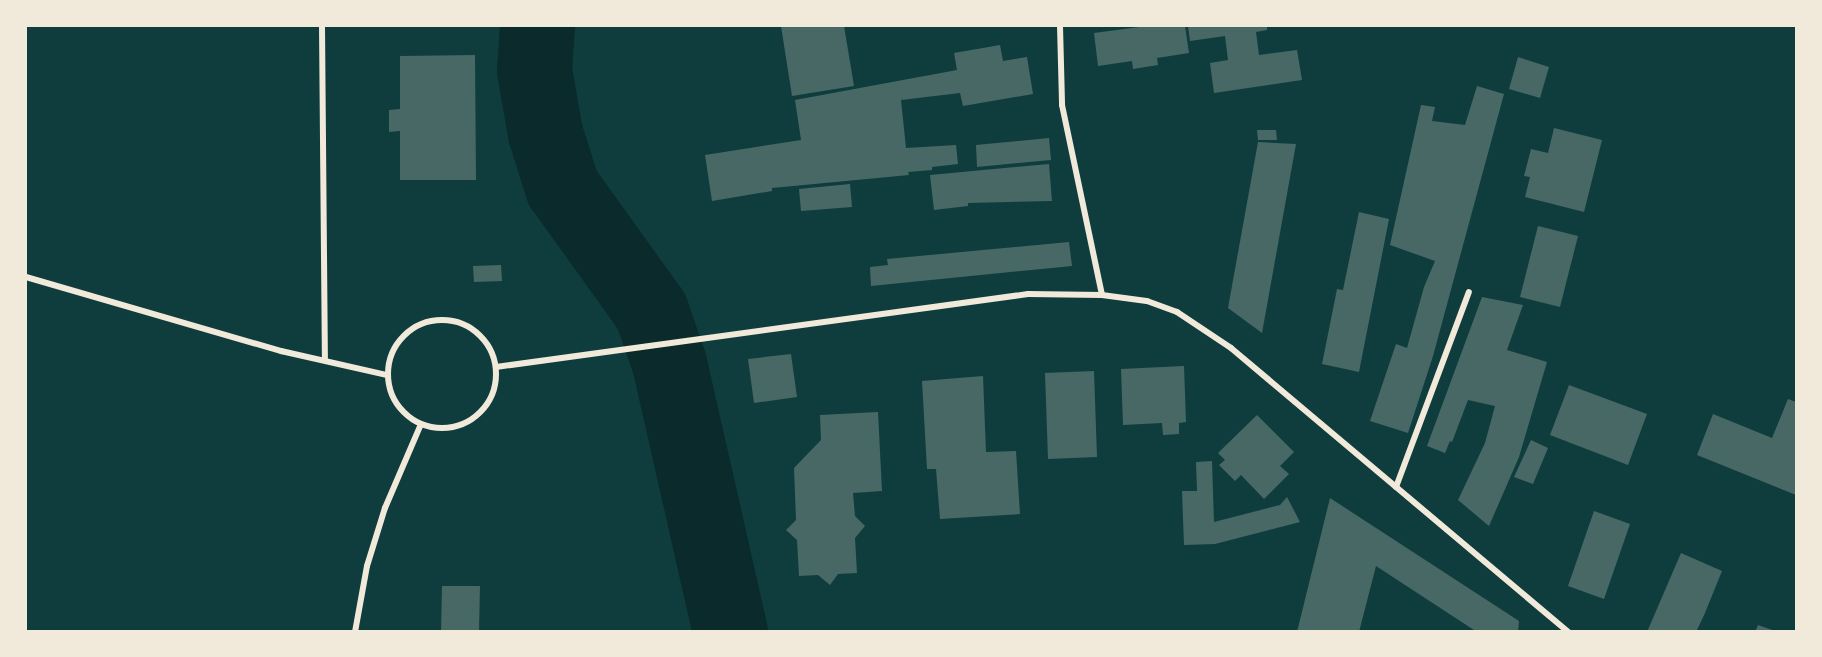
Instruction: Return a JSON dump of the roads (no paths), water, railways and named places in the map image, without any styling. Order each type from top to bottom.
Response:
[{"type":"street","points":[[322,26],[325,359]]},
{"type":"street","points":[[1060,26],[1062,105],[1102,295]]},
{"type":"street","points":[[26,277],[272,348],[387,375]]},
{"type":"street","points":[[1396,488],[1469,292]]},
{"type":"street","points":[[496,367],[1028,294],[1102,295],[1147,301],[1177,312],[1202,327],[1279,387],[1568,632]]},
{"type":"street","points":[[450,319],[471,328],[488,345],[496,367],[495,389],[484,409],[465,423],[444,429],[421,424],[403,413],[392,395],[387,375],[392,352],[406,333],[427,321],[450,319]]},
{"type":"street","points":[[355,632],[367,566],[385,508],[421,424]]},
{"type":"waterway","points":[[537,26],[534,70],[545,133],[562,187],[651,311],[669,363],[730,632]]}]
